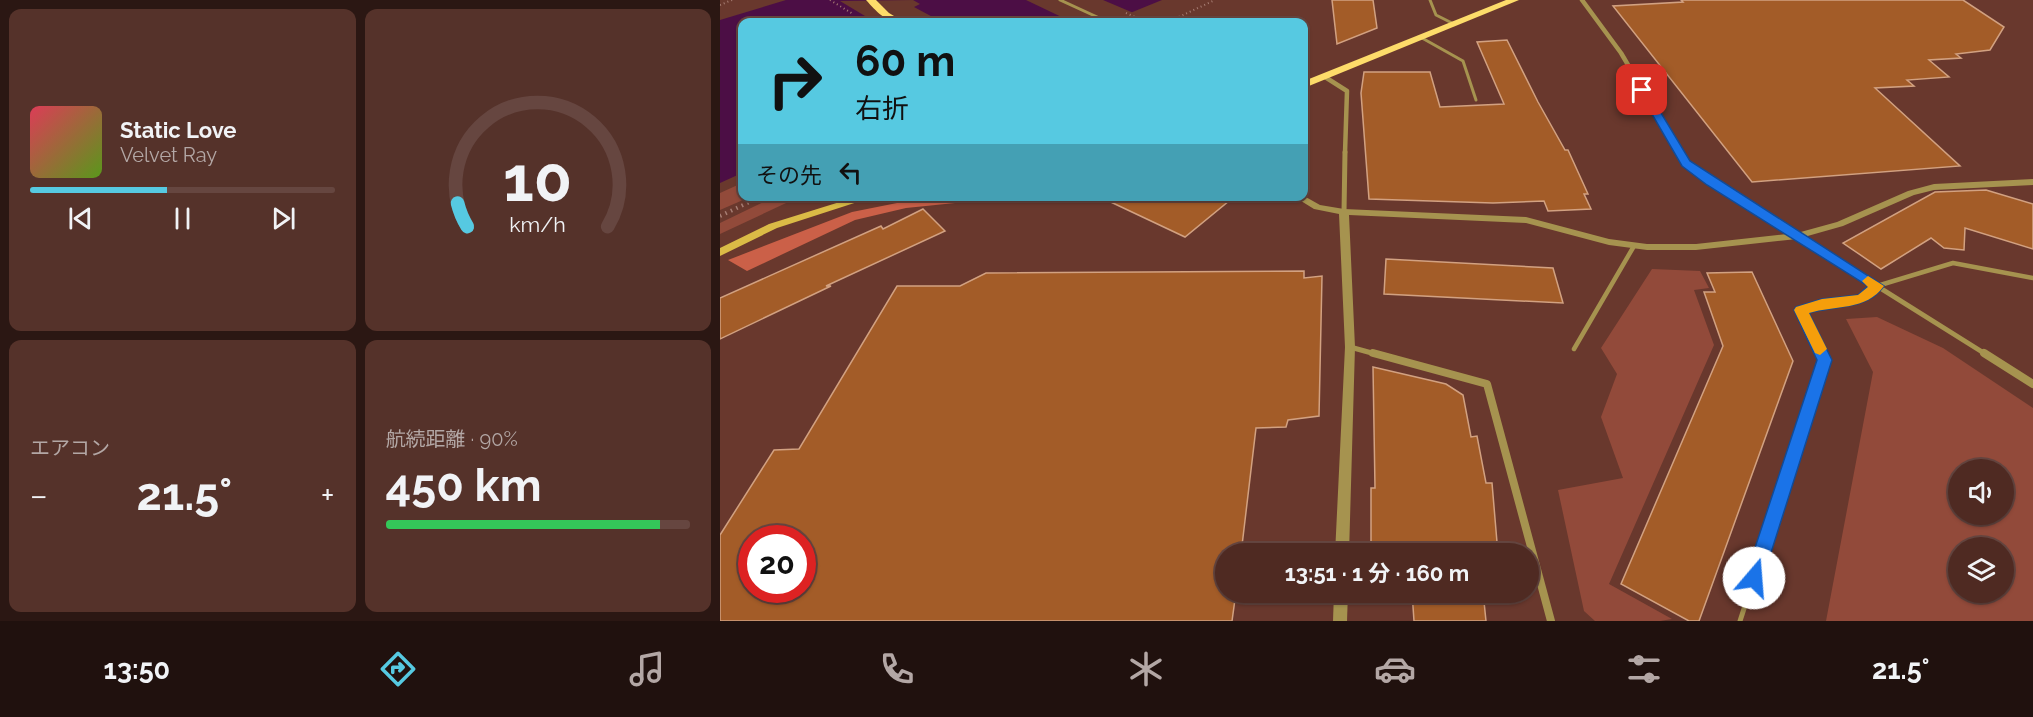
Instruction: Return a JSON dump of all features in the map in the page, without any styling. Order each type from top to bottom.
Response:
[{"type":"main road","points":[[871,0],[892,18]]},
{"type":"main road","points":[[1308,83],[1509,1]]},
{"type":"main road","points":[[720,252],[773,226],[855,201]]},
{"type":"street","points":[[1582,0],[1621,53],[1686,164],[2033,384]]},
{"type":"street","points":[[1325,77],[1347,91],[1344,212],[1350,347],[1342,543]]},
{"type":"street","points":[[1306,201],[1317,207],[1344,212],[1526,220],[1609,242],[1634,246],[1696,247],[1797,236],[1840,224],[1911,193],[1934,187],[2033,182]]},
{"type":"street","points":[[1350,347],[1487,384],[1551,621]]},
{"type":"street","points":[[1340,621],[1341,603]]},
{"type":"lane","points":[[1060,0],[1099,18]]},
{"type":"lane","points":[[1430,0],[1436,15],[1455,24]]},
{"type":"lane","points":[[1422,38],[1463,61],[1476,100]]},
{"type":"lane","points":[[1574,349],[1634,246]]},
{"type":"lane","points":[[1740,621],[1825,360],[1801,310],[1822,304],[1862,299],[1877,286],[1953,263],[2033,278]]},
{"type":"path","points":[[720,4],[732,0]]},
{"type":"path","points":[[830,0],[856,16]]},
{"type":"path","points":[[1177,18],[1215,0]]},
{"type":"path","points":[[720,216],[752,201]]},
{"type":"shaded area","points":[[786,0],[1162,0],[1118,18],[738,18],[738,175],[720,183],[720,20]]},
{"type":"shaded area","points":[[738,185],[738,201],[741,201],[720,210],[720,193]]},
{"type":"shaded area","points":[[766,201],[790,201],[720,234],[720,223]]},
{"type":"shaded area","points":[[907,201],[975,201],[906,208],[855,220],[747,271],[728,260],[852,212]]},
{"type":"shaded area","points":[[1652,269],[1700,271],[1709,288],[1694,290],[1714,345],[1609,584],[1672,619],[1595,621],[1584,611],[1558,490],[1623,478],[1601,417],[1617,374],[1601,348]]},
{"type":"shaded area","points":[[1877,317],[1943,348],[2033,408],[2033,621],[1826,621],[1873,372],[1846,319]]},
{"type":"pier","points":[[913,0],[920,4],[914,7],[935,18],[868,18],[840,1]]},
{"type":"pier","points":[[1026,0],[1103,0],[1136,14],[1126,18],[1064,18]]},
{"type":"building","points":[[1332,0],[1373,0],[1377,28],[1337,44]]},
{"type":"building","points":[[1681,0],[1963,0],[2004,27],[1990,50],[1956,54],[1961,58],[1929,60],[1949,77],[1907,80],[1914,86],[1875,88],[1960,166],[1752,182],[1613,6],[1683,2]]},
{"type":"building","points":[[1507,40],[1538,102],[1565,150],[1568,150],[1588,194],[1584,194],[1591,209],[1548,211],[1544,201],[1493,203],[1369,199],[1361,93],[1364,72],[1430,72],[1440,107],[1504,104],[1477,42]]},
{"type":"building","points":[[1986,190],[2033,204],[2033,249],[1965,228],[1964,250],[1944,248],[1931,238],[1881,269],[1843,243],[1935,192]]},
{"type":"building","points":[[1109,201],[1229,201],[1185,237]]},
{"type":"building","points":[[923,209],[945,231],[826,286],[831,286],[720,339],[720,298],[881,226],[883,229]]},
{"type":"building","points":[[1386,259],[1553,268],[1563,303],[1384,294]]},
{"type":"building","points":[[1304,271],[1304,278],[1322,276],[1319,416],[1288,420],[1286,427],[1256,428],[1242,543],[1215,543],[1215,603],[1234,603],[1232,621],[720,621],[720,535],[774,450],[799,449],[897,286],[960,286],[986,273]]},
{"type":"building","points":[[1752,272],[1793,361],[1699,621],[1689,621],[1621,584],[1723,346],[1704,292],[1715,292],[1707,273]]},
{"type":"building","points":[[1373,367],[1446,384],[1463,395],[1471,437],[1477,436],[1486,483],[1492,483],[1497,543],[1371,543],[1371,488],[1375,488]]},
{"type":"building","points":[[1413,603],[1484,603],[1486,621],[1414,621]]},
{"type":"slow traffic","points":[[1820,349],[1801,310],[1822,304],[1862,299],[1877,286],[1868,281]]},
{"type":"route","points":[[1642,90],[1686,164],[1877,286],[1862,299],[1822,304],[1801,310],[1825,360],[1754,578]]}]
